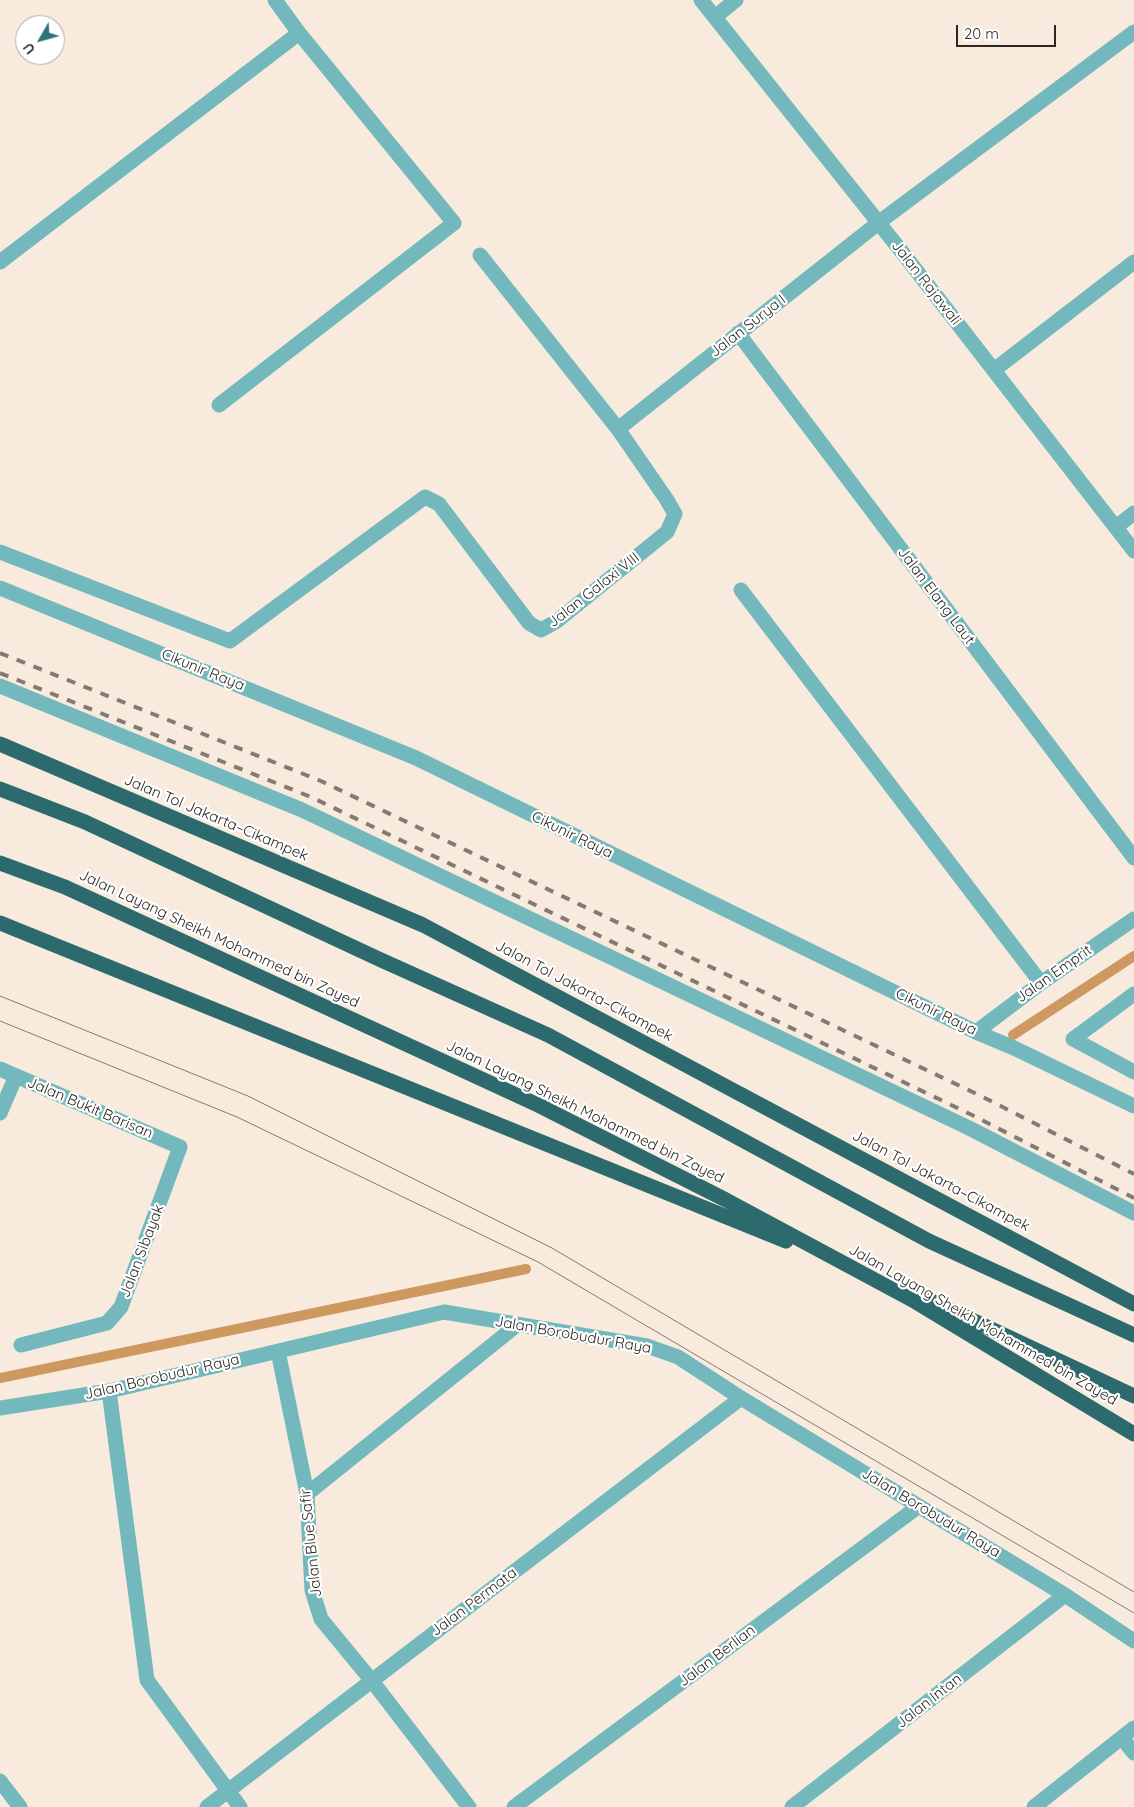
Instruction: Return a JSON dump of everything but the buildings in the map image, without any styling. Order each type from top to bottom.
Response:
[{"type":"highway","name":"Jalan Tol Jakarta–Cikampek","points":[[0,744],[423,925],[1131,1301]]},
{"type":"highway","points":[[0,788],[85,822],[381,960],[548,1035],[928,1241],[1134,1335]]},
{"type":"highway","name":"Jalan Layang Sheikh Mohammed bin Zayed","points":[[0,863],[65,887],[538,1105],[726,1200],[916,1302],[1134,1434]]},
{"type":"highway","points":[[0,923],[928,1299],[1134,1396]]},
{"type":"street","points":[[219,405],[454,223],[275,0]]},
{"type":"street","name":"Jalan Rajawali","points":[[701,0],[879,223],[1134,550]]},
{"type":"street","points":[[714,17],[736,0]]},
{"type":"street","points":[[0,262],[299,32]]},
{"type":"street","name":"Jalan Surya I","points":[[618,429],[879,223],[1133,36]]},
{"type":"street","points":[[480,255],[618,429]]},
{"type":"street","points":[[994,370],[1134,262]]},
{"type":"street","name":"Jalan Elang Laut","points":[[738,334],[1134,858]]},
{"type":"street","name":"Jalan Galaxi VIII","points":[[0,552],[230,641],[426,497],[439,504],[529,623],[540,630],[557,621],[667,532],[674,514],[667,500],[618,429]]},
{"type":"street","points":[[1116,527],[1134,513]]},
{"type":"street","name":"Cikunir Raya","points":[[0,588],[416,758],[976,1032],[1014,1048],[1134,1106]]},
{"type":"street","points":[[741,590],[1041,983]]},
{"type":"street","points":[[0,686],[302,810],[969,1128],[1134,1213]]},
{"type":"street","name":"Jalan Emprit","points":[[976,1032],[1041,983],[1134,919]]},
{"type":"street","points":[[1134,994],[1073,1039],[1134,1072]]},
{"type":"street","name":"Jalan Bukit Barisan","points":[[0,1069],[180,1148]]},
{"type":"street","points":[[0,1113],[16,1076]]},
{"type":"street","name":"Jalan Sibayak","points":[[20,1345],[107,1323],[121,1306],[180,1148]]},
{"type":"street","name":"Jalan Borobudur Raya","points":[[0,1408],[109,1391],[444,1312],[647,1346],[678,1357],[741,1398],[1065,1596],[1134,1641]]},
{"type":"street","points":[[308,1494],[517,1325]]},
{"type":"street","name":"Jalan Blue Safir","points":[[278,1351],[308,1494],[312,1590],[321,1619],[372,1681],[469,1807]]},
{"type":"street","points":[[109,1391],[148,1680],[240,1807]]},
{"type":"street","name":"Jalan Permata","points":[[207,1807],[741,1398]]},
{"type":"street","name":"Jalan Berlian","points":[[514,1807],[919,1506]]},
{"type":"street","name":"Jalan Intan","points":[[792,1807],[1065,1596]]},
{"type":"street","points":[[1034,1807],[1134,1728]]},
{"type":"street","points":[[1122,1738],[1134,1753]]},
{"type":"street","points":[[0,1781],[20,1807]]},
{"type":"waterway","points":[[1013,1035],[1134,956]]},
{"type":"waterway","points":[[0,1378],[526,1269]]},
{"type":"tram line","points":[[0,996],[248,1096],[552,1248],[1134,1592]]},
{"type":"tram line","points":[[0,1021],[237,1117],[538,1262],[1134,1613]]},
{"type":"railway","points":[[0,653],[321,781],[981,1096],[1134,1174]]},
{"type":"railway","points":[[0,673],[311,797],[972,1115],[1134,1198]]}]
